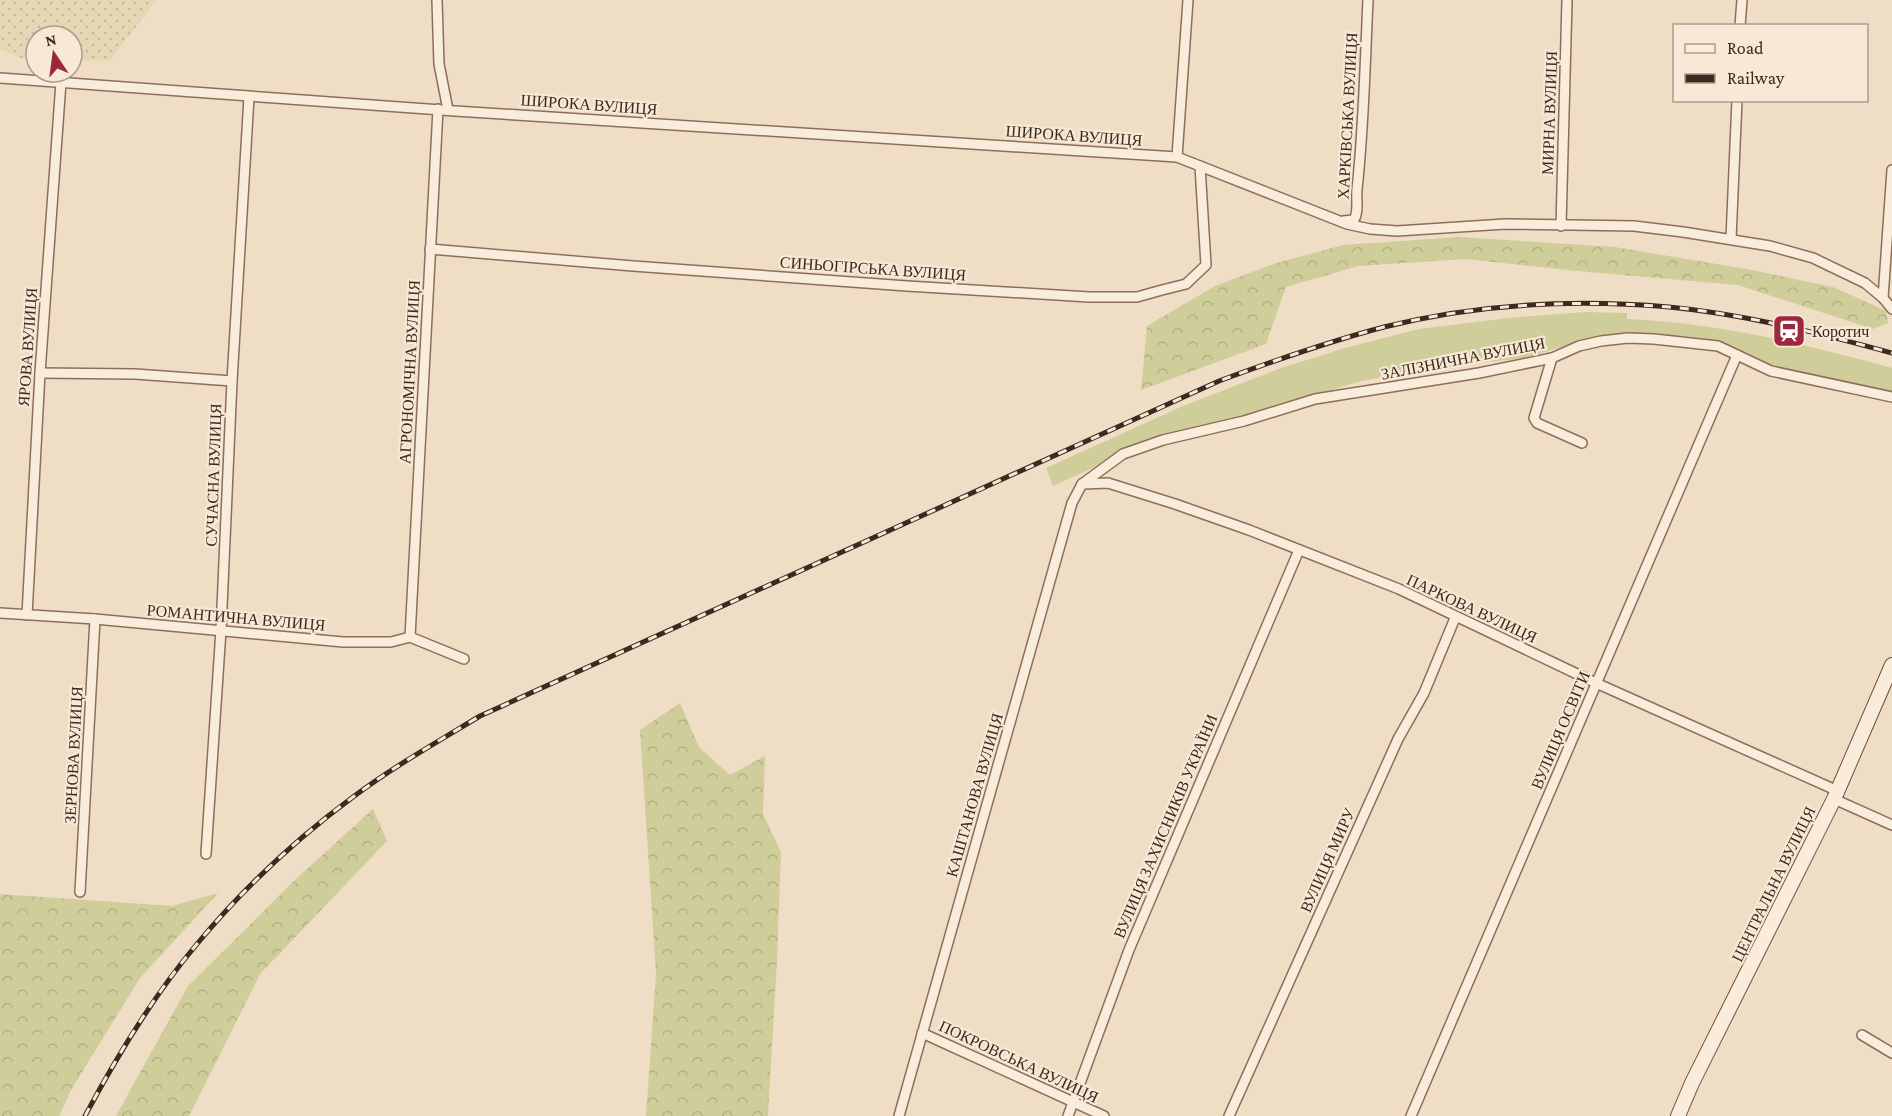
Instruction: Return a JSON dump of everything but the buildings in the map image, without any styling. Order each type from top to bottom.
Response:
[{"type":"street","name":"АГРОНОМІЧНА ВУЛИЦЯ","points":[[410,637],[430,249],[443,110],[437,0]]},
{"type":"street","points":[[1177,157],[1188,0]]},
{"type":"street","name":"ХАРКІВСЬКА ВУЛИЦЯ","points":[[1342,221],[1353,220],[1357,215],[1368,0]]},
{"type":"street","name":"МИРНА ВУЛИЦЯ","points":[[1561,226],[1567,0]]},
{"type":"street","points":[[1740,24],[1742,0]]},
{"type":"street","name":"ШИРОКА ВУЛИЦЯ","points":[[0,78],[24,80]]},
{"type":"street","name":"ЯРОВА ВУЛИЦЯ","points":[[27,615],[40,373],[61,84]]},
{"type":"street","name":"ШИРОКА ВУЛИЦЯ","points":[[84,84],[443,110],[1177,157],[1342,221],[1370,229],[1397,231],[1505,224],[1634,226],[1770,246],[1813,258],[1864,283],[1883,298],[1892,309]]},
{"type":"street","name":"СУЧАСНА ВУЛИЦЯ","points":[[206,854],[221,630],[232,381],[249,97]]},
{"type":"street","points":[[1731,239],[1737,102]]},
{"type":"street","name":"СИНЬОГІРСЬКА ВУЛИЦЯ","points":[[430,249],[907,286],[1089,297],[1137,297],[1186,284],[1206,265],[1200,166]]},
{"type":"street","points":[[1883,298],[1892,170]]},
{"type":"street","name":"ЗАЛІЗНИЧНА ВУЛИЦЯ","points":[[1082,484],[1123,454],[1163,440],[1244,421],[1315,399],[1479,373],[1552,357],[1600,341],[1628,338],[1654,339],[1718,346],[1771,370],[1892,397]]},
{"type":"street","name":"ВУЛИЦЯ ОСВІТИ","points":[[1411,1116],[1737,355]]},
{"type":"street","points":[[1552,357],[1535,413],[1535,422],[1582,443]]},
{"type":"street","points":[[40,373],[135,374],[232,381]]},
{"type":"street","name":"ПАРКОВА ВУЛИЦЯ","points":[[1082,484],[1108,483],[1249,530],[1399,589],[1455,618],[1890,821]]},
{"type":"street","name":"КАШТАНОВА ВУЛИЦЯ","points":[[899,1116],[1072,503],[1082,484]]},
{"type":"street","name":"ВУЛИЦЯ ЗАХИСНИКІВ УКРАЇНИ","points":[[1068,1116],[1129,950],[1299,550]]},
{"type":"street","name":"РОМАНТИЧНА ВУЛИЦЯ","points":[[0,613],[95,619],[343,642],[391,642],[410,637]]},
{"type":"street","name":"ВУЛИЦЯ МИРУ","points":[[1229,1116],[1398,739],[1424,693],[1455,618]]},
{"type":"street","name":"ЗЕРНОВА ВУЛИЦЯ","points":[[80,892],[95,619]]},
{"type":"street","points":[[410,637],[464,659]]},
{"type":"street","name":"ЦЕНТРАЛЬНА ВУЛИЦЯ","points":[[1678,1116],[1692,1083],[1836,795],[1892,665]]},
{"type":"street","name":"ПОКРОВСЬКА ВУЛИЦЯ","points":[[922,1033],[1104,1116]]},
{"type":"street","points":[[1862,1035],[1892,1053]]},
{"type":"shaded area","points":[[0,0],[157,0],[109,61],[84,60],[84,24],[24,24],[24,59],[0,49]]},
{"type":"green space","points":[[1460,237],[1615,247],[1747,269],[1833,287],[1886,311],[1888,323],[1873,329],[1738,285],[1465,259],[1359,266],[1286,287],[1266,344],[1141,390],[1147,326],[1215,286],[1273,264],[1343,245]]},
{"type":"green space","points":[[1585,312],[1627,313],[1627,319],[1728,330],[1859,359],[1892,368],[1892,393],[1775,368],[1732,351],[1630,338],[1573,343],[1526,358],[1443,367],[1361,381],[1132,450],[1053,486],[1046,468],[1183,406],[1281,368],[1345,348],[1419,329],[1508,318]]},
{"type":"green space","points":[[680,703],[699,747],[730,775],[765,756],[763,814],[781,852],[768,1116],[646,1116],[656,973],[640,730]]},
{"type":"green space","points":[[373,809],[387,841],[260,974],[189,1116],[116,1116],[188,986],[296,879]]},
{"type":"green space","points":[[218,893],[140,978],[71,1090],[59,1116],[0,1116],[0,894],[172,906]]},
{"type":"railway","points":[[85,1116],[151,1005],[214,924],[270,866],[311,830],[399,765],[480,716],[1219,381],[1300,352],[1384,327],[1454,313],[1526,305],[1634,305],[1697,310],[1753,319],[1892,353]]},
{"type":"place","name":"Коротич","points":[[1789,331]]}]
